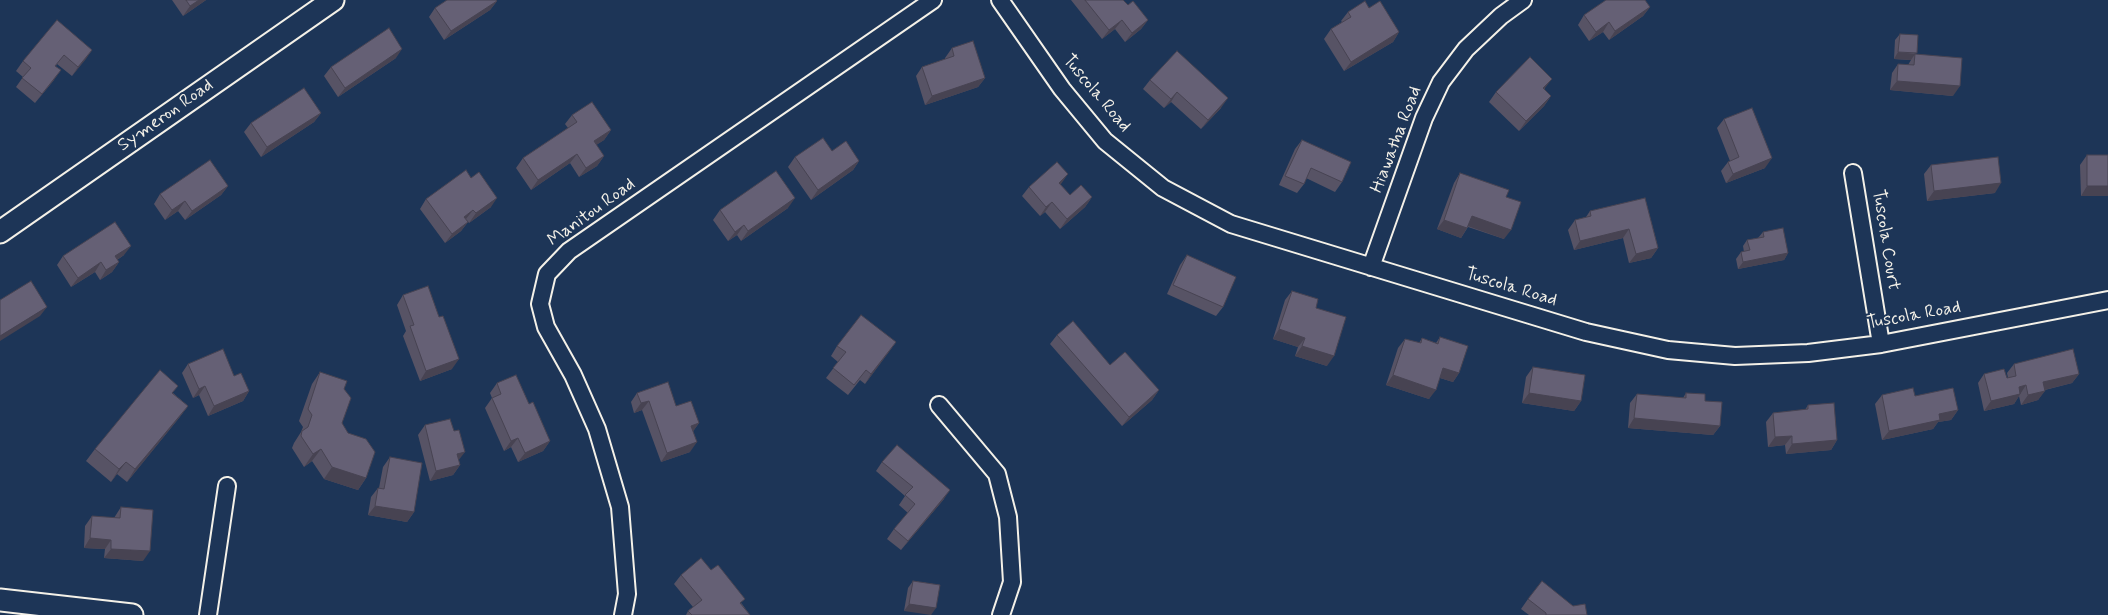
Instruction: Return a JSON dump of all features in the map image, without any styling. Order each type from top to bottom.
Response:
[{"type":"street","name":"Symeron Road","points":[[0,232],[333,0]]},
{"type":"street","name":"Manitou Road","points":[[623,615],[627,594],[620,507],[597,429],[573,375],[546,327],[540,304],[547,274],[570,251],[933,0]]},
{"type":"street","name":"Tuscola Road","points":[[1000,0],[1062,89],[1105,141],[1163,188],[1231,224],[1586,332],[1668,350],[1735,356],[1808,353],[1881,344],[2108,300]]},
{"type":"street","name":"Hiawatha Road","points":[[1371,267],[1424,118],[1441,82],[1466,49],[1501,16],[1523,0]]},
{"type":"street","name":"Tuscola Court","points":[[1854,173],[1881,344]]},
{"type":"street","points":[[939,405],[997,474],[1008,517],[1012,582],[1001,615]]},
{"type":"street","points":[[208,615],[227,486]]},
{"type":"street","points":[[0,600],[132,615]]},
{"type":"building","points":[[186,0],[199,0],[190,6]]},
{"type":"building","points":[[447,0],[497,1],[451,31],[435,8]]},
{"type":"building","points":[[1085,0],[1123,0],[1128,5],[1133,1],[1148,20],[1132,33],[1122,20],[1109,30]]},
{"type":"building","points":[[1606,0],[1645,0],[1650,7],[1615,31],[1609,22],[1596,32],[1584,15]]},
{"type":"building","points":[[1365,1],[1369,8],[1380,1],[1399,32],[1351,62],[1331,29],[1351,17],[1348,12]]},
{"type":"building","points":[[57,20],[92,50],[78,67],[64,55],[55,66],[61,70],[42,94],[22,78],[31,68],[23,61]]},
{"type":"building","points":[[389,28],[402,49],[345,88],[331,67]]},
{"type":"building","points":[[1900,34],[1918,35],[1917,53],[1898,52]]},
{"type":"building","points":[[973,41],[985,78],[932,96],[922,67],[954,56],[952,48]]},
{"type":"building","points":[[1177,51],[1228,98],[1208,120],[1177,92],[1171,99],[1150,80]]},
{"type":"building","points":[[1915,54],[1962,58],[1960,86],[1897,81],[1898,64],[1914,65]]},
{"type":"building","points":[[1530,57],[1552,79],[1543,88],[1551,96],[1526,121],[1496,92]]},
{"type":"building","points":[[304,88],[321,113],[267,147],[251,123]]},
{"type":"building","points":[[592,102],[611,130],[594,141],[604,156],[586,168],[577,154],[538,180],[523,158],[577,122],[572,115]]},
{"type":"building","points":[[1752,108],[1772,158],[1733,174],[1728,162],[1739,157],[1724,119]]},
{"type":"building","points":[[823,138],[832,151],[846,141],[859,161],[818,190],[795,157]]},
{"type":"building","points":[[1302,140],[1351,162],[1342,182],[1311,168],[1304,184],[1285,176]]},
{"type":"building","points":[[2087,155],[2108,155],[2108,186],[2087,186]]},
{"type":"building","points":[[1998,157],[2001,183],[1934,191],[1931,165]]},
{"type":"building","points":[[210,160],[228,186],[192,211],[185,201],[172,210],[160,194]]},
{"type":"building","points":[[1057,162],[1068,174],[1059,183],[1070,195],[1081,185],[1092,197],[1067,219],[1052,202],[1046,207],[1029,187]]},
{"type":"building","points":[[466,170],[471,178],[479,172],[497,198],[476,213],[473,210],[464,217],[468,222],[452,234],[426,199]]},
{"type":"building","points":[[776,171],[795,198],[748,231],[744,225],[735,232],[720,210]]},
{"type":"building","points":[[1460,173],[1509,190],[1506,197],[1521,202],[1511,230],[1472,216],[1467,228],[1444,220]]},
{"type":"building","points":[[1645,198],[1658,248],[1636,254],[1629,229],[1580,241],[1575,220],[1591,216],[1590,211]]},
{"type":"building","points":[[115,222],[131,246],[115,256],[119,262],[106,270],[101,262],[78,278],[63,256]]},
{"type":"building","points":[[1783,228],[1788,253],[1743,262],[1741,252],[1750,250],[1747,240],[1764,237],[1763,232]]},
{"type":"building","points":[[1187,255],[1236,277],[1223,307],[1173,285]]},
{"type":"building","points":[[31,281],[47,307],[0,336],[0,300]]},
{"type":"building","points":[[428,286],[439,317],[443,316],[459,359],[426,371],[410,326],[414,325],[403,295]]},
{"type":"building","points":[[1292,291],[1318,299],[1316,308],[1346,317],[1334,356],[1302,346],[1305,338],[1279,329]]},
{"type":"building","points":[[861,315],[896,342],[871,374],[866,370],[854,385],[833,368],[846,352],[837,346]]},
{"type":"building","points":[[1073,321],[1110,365],[1125,352],[1159,390],[1129,417],[1057,335]]},
{"type":"building","points":[[1440,337],[1468,346],[1459,373],[1443,368],[1436,390],[1393,375],[1405,339],[1421,343],[1422,338],[1438,344]]},
{"type":"building","points":[[223,349],[234,376],[241,373],[249,391],[214,406],[205,386],[199,389],[188,364]]},
{"type":"building","points":[[2073,349],[2079,374],[2043,382],[2045,391],[2028,395],[2026,385],[2019,387],[2020,394],[1991,401],[1984,374],[2004,369],[2007,378],[2016,376],[2014,364]]},
{"type":"building","points":[[1533,367],[1585,375],[1581,401],[1529,393]]},
{"type":"building","points":[[160,370],[178,386],[172,393],[188,406],[135,469],[126,462],[119,469],[95,449]]},
{"type":"building","points":[[320,372],[347,381],[344,389],[351,398],[342,423],[348,433],[366,439],[375,452],[366,478],[332,467],[321,449],[313,454],[301,436],[302,431],[308,427],[312,415],[308,409]]},
{"type":"building","points":[[516,375],[529,404],[533,402],[550,441],[525,453],[518,438],[511,441],[492,398],[501,394],[497,383]]},
{"type":"building","points":[[668,382],[676,406],[691,401],[699,423],[691,426],[697,442],[667,453],[649,401],[641,403],[637,393]]},
{"type":"building","points":[[1913,388],[1915,396],[1953,388],[1958,410],[1939,414],[1940,420],[1889,431],[1882,395]]},
{"type":"building","points":[[1686,393],[1705,394],[1705,401],[1722,402],[1720,426],[1634,418],[1637,394],[1686,398]]},
{"type":"building","points":[[1834,403],[1837,440],[1792,444],[1792,436],[1775,437],[1773,413],[1808,409],[1808,405]]},
{"type":"building","points":[[450,419],[454,431],[459,430],[465,452],[457,454],[460,465],[436,471],[425,425]]},
{"type":"building","points":[[897,445],[950,490],[908,541],[894,529],[915,504],[905,495],[913,487],[882,462]]},
{"type":"building","points":[[390,457],[422,463],[414,512],[375,506],[378,488],[384,489]]},
{"type":"building","points":[[121,507],[153,510],[150,551],[111,549],[111,540],[90,538],[92,516],[120,518]]},
{"type":"building","points":[[701,558],[711,570],[718,565],[745,599],[740,603],[750,615],[692,615],[688,611],[702,600],[681,575]]},
{"type":"building","points":[[913,581],[940,585],[936,608],[909,604]]},
{"type":"building","points":[[1542,581],[1573,606],[1585,604],[1587,615],[1546,615],[1528,599]]}]
